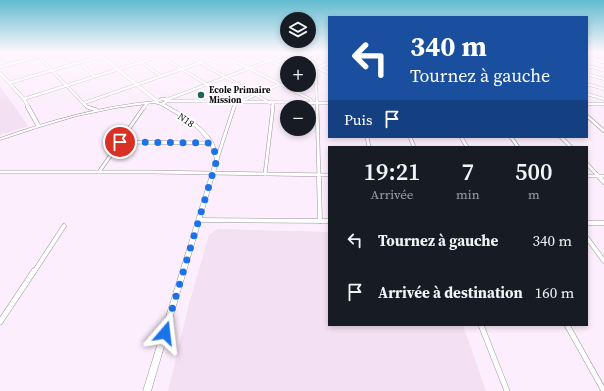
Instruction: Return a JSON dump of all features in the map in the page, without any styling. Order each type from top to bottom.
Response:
[{"type":"main road","points":[[0,139],[38,125],[97,110],[162,99],[166,101]]},
{"type":"main road","name":"N18","points":[[156,101],[157,104],[162,104],[198,129],[212,143],[217,159]]},
{"type":"main road","points":[[162,104],[166,101]]},
{"type":"main road","points":[[147,391],[217,159]]},
{"type":"street","points":[[9,83],[51,70]]},
{"type":"street","points":[[52,70],[87,107],[97,110]]},
{"type":"street","points":[[87,70],[94,77]]},
{"type":"street","points":[[24,99],[117,70]]},
{"type":"street","points":[[118,70],[138,84],[156,101]]},
{"type":"street","points":[[153,70],[161,76]]},
{"type":"street","points":[[84,103],[178,70]]},
{"type":"street","points":[[184,70],[236,102],[242,101],[280,84]]},
{"type":"street","points":[[214,70],[272,103]]},
{"type":"street","points":[[166,101],[206,84],[245,70]]},
{"type":"street","points":[[252,70],[280,84]]},
{"type":"street","points":[[0,73],[24,99],[38,125]]},
{"type":"street","points":[[588,74],[604,79]]},
{"type":"street","points":[[588,84],[604,89]]},
{"type":"street","points":[[296,92],[311,100]]},
{"type":"street","points":[[588,94],[604,99]]},
{"type":"street","points":[[166,101],[280,103]]},
{"type":"street","points":[[99,172],[147,102]]},
{"type":"street","points":[[217,159],[236,102]]},
{"type":"street","points":[[265,174],[272,103]]},
{"type":"street","points":[[316,103],[328,103]]},
{"type":"street","points":[[588,104],[604,104]]},
{"type":"street","points":[[316,117],[320,175],[320,221]]},
{"type":"street","points":[[588,117],[604,131]]},
{"type":"street","points":[[562,138],[570,146]]},
{"type":"street","points":[[120,142],[212,143]]},
{"type":"street","points":[[588,165],[604,182]]},
{"type":"street","points":[[0,172],[328,175]]},
{"type":"street","points":[[588,176],[604,176]]},
{"type":"street","points":[[199,220],[328,221]]},
{"type":"street","points":[[588,223],[604,223]]},
{"type":"street","points":[[0,322],[64,226]]},
{"type":"street","points":[[588,239],[604,261]]},
{"type":"street","points":[[481,326],[507,391]]},
{"type":"street","points":[[568,326],[604,391]]},
{"type":"shaded area","points":[[0,86],[28,126],[0,135]]},
{"type":"shaded area","points":[[218,229],[328,232],[328,326],[463,326],[486,391],[168,391],[189,304],[209,235]]},
{"type":"place","name":"Ecole Primaire Mission","points":[[201,95]]},
{"type":"route","points":[[120,142],[212,143],[217,159],[165,333]]}]
